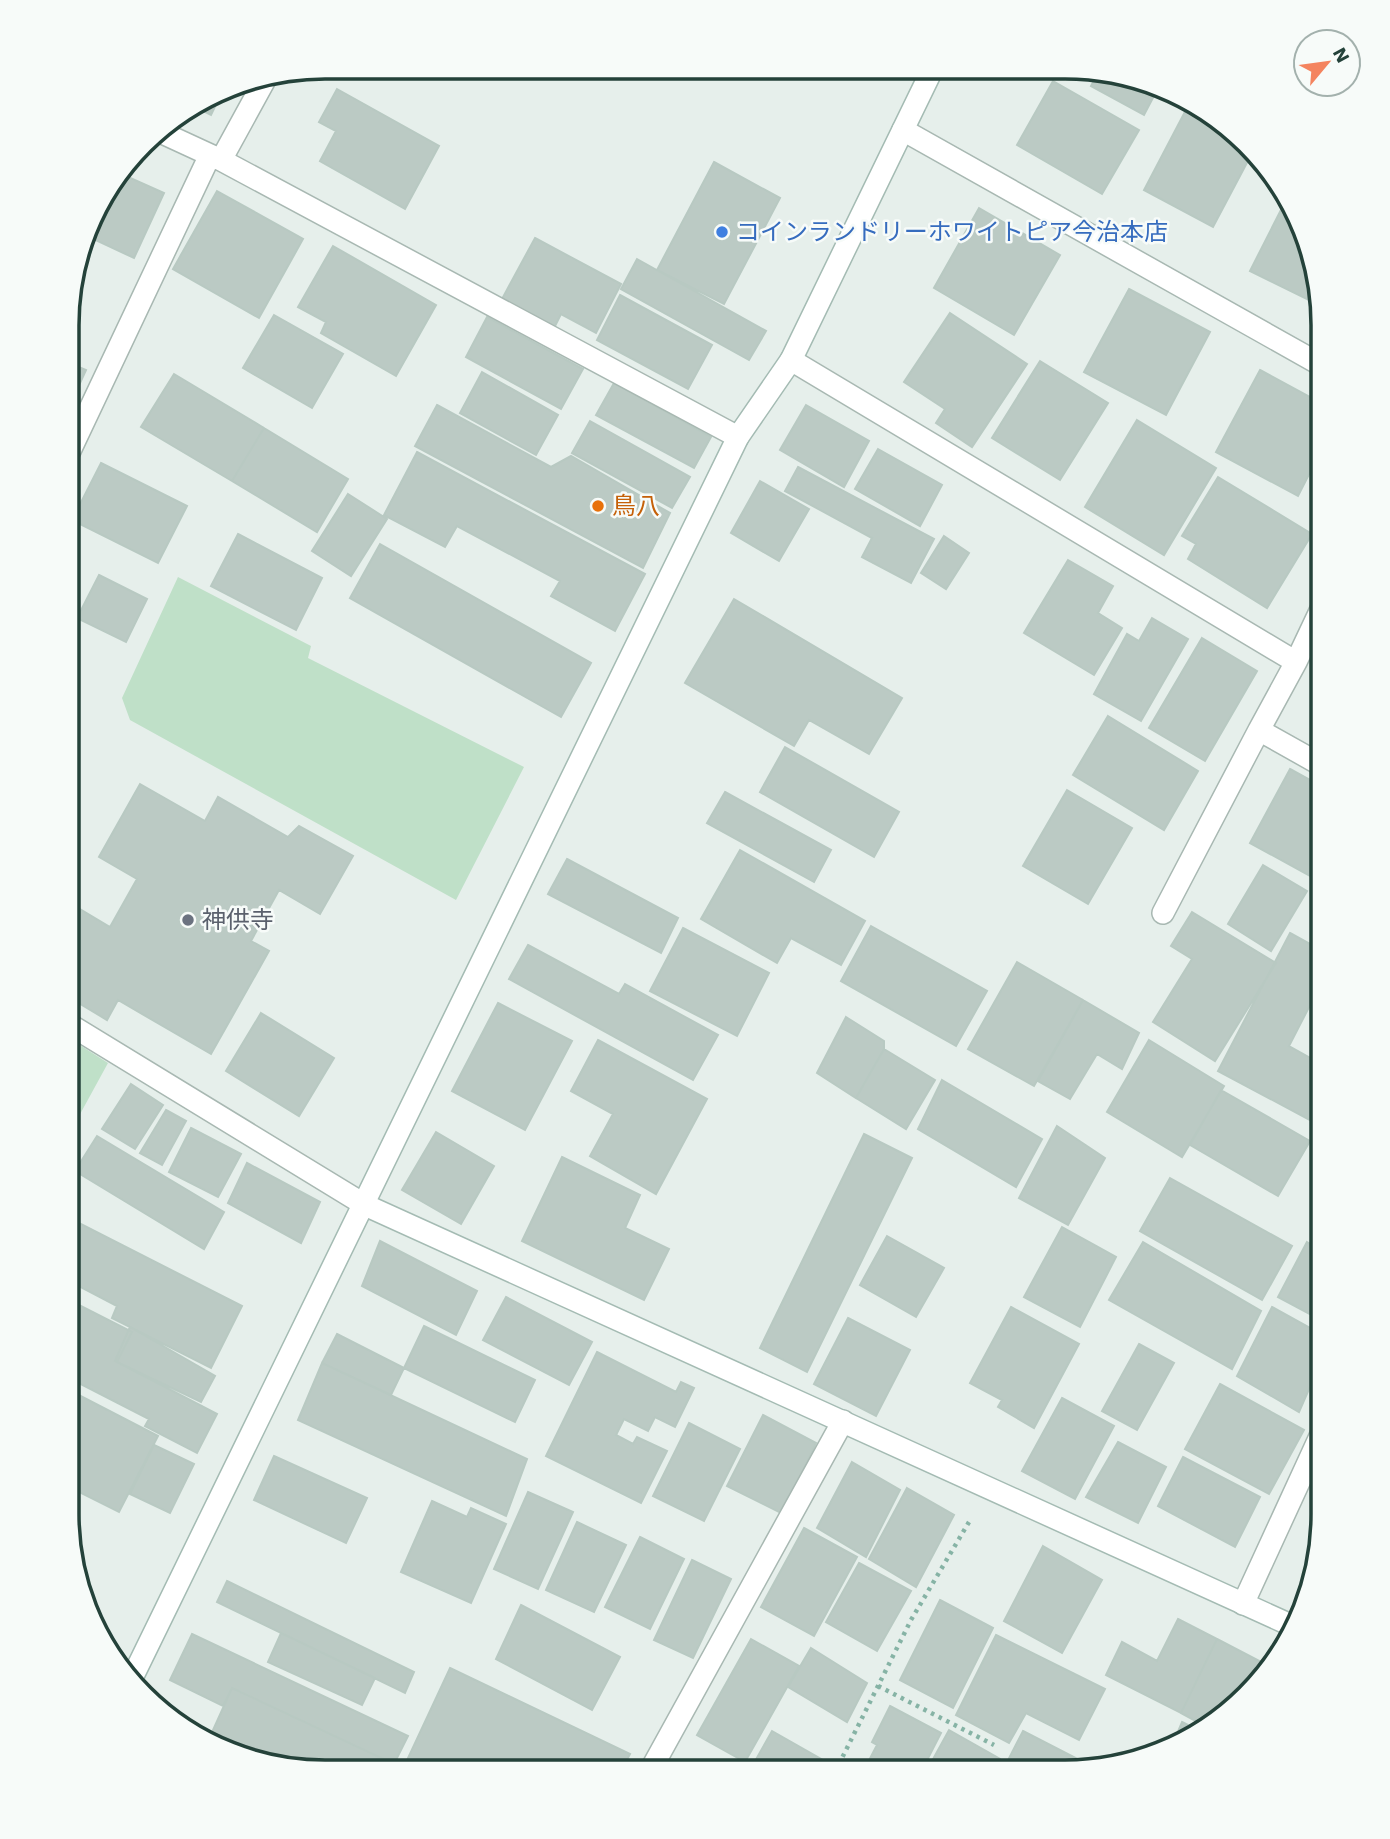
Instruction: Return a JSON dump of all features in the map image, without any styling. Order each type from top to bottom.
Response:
[{"type":"street","points":[[136,1671],[738,437],[790,360],[928,79]]},
{"type":"street","points":[[79,434],[215,157],[260,87]]},
{"type":"street","points":[[903,130],[1311,359]]},
{"type":"street","points":[[168,136],[215,157],[738,437]]},
{"type":"street","points":[[790,360],[1296,662]]},
{"type":"street","points":[[1163,913],[1311,631]]},
{"type":"street","points":[[1259,730],[1311,759]]},
{"type":"street","points":[[79,1030],[365,1205],[1286,1623]]},
{"type":"street","points":[[656,1760],[843,1421]]},
{"type":"street","points":[[1243,1604],[1311,1456]]},
{"type":"path","points":[[841,1760],[911,1620],[989,1489]]},
{"type":"path","points":[[878,1686],[994,1745]]},
{"type":"green space","points":[[178,577],[311,646],[308,658],[524,767],[456,900],[130,720],[122,698]]},
{"type":"green space","points":[[79,1045],[108,1063],[79,1116]]},
{"type":"building","points":[[1053,81],[1139,130],[1102,194],[1017,145]]},
{"type":"building","points":[[1094,81],[1113,83],[1154,96],[1144,115],[1091,86]]},
{"type":"building","points":[[337,89],[439,146],[405,209],[320,161],[336,131],[319,122]]},
{"type":"building","points":[[216,104],[211,115],[203,111]]},
{"type":"building","points":[[1186,111],[1215,130],[1248,161],[1213,227],[1144,190]]},
{"type":"building","points":[[714,162],[780,198],[724,304],[657,270]]},
{"type":"building","points":[[128,177],[164,193],[134,258],[95,240],[104,216]]},
{"type":"building","points":[[217,191],[303,239],[259,318],[173,269]]},
{"type":"building","points":[[979,208],[1060,255],[1014,335],[934,288]]},
{"type":"building","points":[[1282,208],[1303,261],[1310,301],[1250,271]]},
{"type":"building","points":[[535,238],[621,284],[596,333],[561,314],[554,328],[502,299]]},
{"type":"building","points":[[333,246],[436,305],[396,376],[321,333],[326,322],[298,307]]},
{"type":"building","points":[[637,259],[766,331],[749,360],[621,289]]},
{"type":"building","points":[[1129,289],[1210,332],[1166,415],[1084,372]]},
{"type":"building","points":[[620,295],[712,345],[688,389],[597,340]]},
{"type":"building","points":[[950,313],[1027,364],[972,447],[936,423],[945,409],[904,382]]},
{"type":"building","points":[[274,315],[343,354],[312,408],[243,368]]},
{"type":"building","points":[[487,317],[583,369],[561,409],[466,357]]},
{"type":"building","points":[[1040,361],[1108,403],[1060,480],[992,438]]},
{"type":"building","points":[[79,367],[86,370],[79,385]]},
{"type":"building","points":[[1260,370],[1311,398],[1311,471],[1298,496],[1216,452]]},
{"type":"building","points":[[482,372],[558,415],[536,455],[460,413]]},
{"type":"building","points":[[174,374],[264,428],[232,481],[141,427]]},
{"type":"building","points":[[614,383],[711,437],[694,468],[596,415]]},
{"type":"building","points":[[437,405],[551,467],[571,456],[670,513],[643,568],[415,446]]},
{"type":"building","points":[[806,405],[869,441],[844,487],[780,450]]},
{"type":"building","points":[[1137,420],[1216,468],[1164,555],[1085,507]]},
{"type":"building","points":[[590,421],[690,477],[672,508],[572,453]]},
{"type":"building","points":[[264,428],[348,479],[317,532],[232,481]]},
{"type":"building","points":[[878,449],[942,485],[920,526],[855,489]]},
{"type":"building","points":[[417,452],[645,574],[615,631],[551,596],[560,581],[457,526],[445,547],[384,515]]},
{"type":"building","points":[[101,463],[187,506],[158,563],[79,524],[79,506]]},
{"type":"building","points":[[798,467],[934,539],[911,583],[862,557],[872,538],[785,491]]},
{"type":"building","points":[[1218,477],[1311,533],[1267,608],[1188,559],[1196,544],[1182,536]]},
{"type":"building","points":[[760,481],[809,509],[779,561],[731,533]]},
{"type":"building","points":[[348,494],[387,519],[351,576],[312,551]]},
{"type":"building","points":[[238,534],[322,578],[296,630],[211,586]]},
{"type":"building","points":[[944,536],[969,553],[946,589],[921,573]]},
{"type":"building","points":[[380,544],[591,663],[561,717],[350,598]]},
{"type":"building","points":[[1068,560],[1113,586],[1098,613],[1122,628],[1094,675],[1024,633]]},
{"type":"building","points":[[99,575],[147,599],[126,642],[79,619]]},
{"type":"building","points":[[734,599],[902,698],[869,754],[809,720],[794,746],[685,683]]},
{"type":"building","points":[[1152,618],[1188,639],[1141,721],[1094,694],[1127,634],[1139,641]]},
{"type":"building","points":[[1202,638],[1257,671],[1205,761],[1149,728]]},
{"type":"building","points":[[1108,716],[1198,771],[1164,830],[1073,775]]},
{"type":"building","points":[[785,747],[899,812],[874,857],[760,792]]},
{"type":"building","points":[[1290,769],[1311,780],[1311,876],[1250,843]]},
{"type":"building","name":"神供寺","points":[[140,784],[205,821],[218,797],[288,837],[299,826],[353,856],[320,914],[279,890],[251,941],[269,951],[211,1054],[118,1000],[107,1020],[79,1003],[79,909],[110,927],[137,879],[99,857]]},
{"type":"building","points":[[1067,790],[1132,828],[1088,904],[1023,866]]},
{"type":"building","points":[[725,792],[831,850],[814,882],[707,823]]},
{"type":"building","points":[[740,850],[865,921],[841,965],[791,938],[777,963],[701,919]]},
{"type":"building","points":[[567,859],[678,918],[661,953],[548,894]]},
{"type":"building","points":[[1263,865],[1307,891],[1271,951],[1228,924]]},
{"type":"building","points":[[1192,912],[1276,963],[1215,1061],[1153,1022],[1192,959],[1171,946]]},
{"type":"building","points":[[871,926],[987,991],[956,1046],[841,981]]},
{"type":"building","points":[[683,928],[769,973],[737,1036],[650,991]]},
{"type":"building","points":[[1290,933],[1311,944],[1311,1003],[1289,1046],[1311,1058],[1311,1121],[1218,1071]]},
{"type":"building","points":[[528,945],[619,994],[625,984],[718,1035],[693,1080],[509,979]]},
{"type":"building","points":[[1017,962],[1083,1000],[1034,1086],[968,1049]]},
{"type":"building","points":[[1083,1000],[1139,1033],[1122,1069],[1097,1054],[1070,1099],[1038,1081]]},
{"type":"building","points":[[498,1003],[572,1041],[525,1130],[452,1091]]},
{"type":"building","points":[[261,1013],[334,1058],[299,1116],[226,1071]]},
{"type":"building","points":[[846,1017],[884,1041],[884,1049],[856,1098],[817,1073]]},
{"type":"building","points":[[598,1040],[707,1099],[656,1194],[590,1156],[613,1114],[571,1091]]},
{"type":"building","points":[[1149,1040],[1224,1086],[1182,1157],[1107,1112]]},
{"type":"building","points":[[884,1049],[935,1080],[906,1129],[856,1098]]},
{"type":"building","points":[[942,1080],[1042,1139],[1016,1187],[918,1129]]},
{"type":"building","points":[[131,1084],[163,1105],[135,1149],[102,1129]]},
{"type":"building","points":[[1221,1090],[1310,1141],[1278,1196],[1190,1145]]},
{"type":"building","points":[[166,1110],[186,1121],[162,1165],[140,1153]]},
{"type":"building","points":[[1057,1126],[1105,1158],[1068,1225],[1019,1198]]},
{"type":"building","points":[[191,1128],[241,1154],[218,1197],[169,1172]]},
{"type":"building","points":[[436,1132],[494,1166],[461,1224],[402,1190]]},
{"type":"building","points":[[864,1134],[912,1158],[807,1372],[760,1348]]},
{"type":"building","points":[[97,1136],[224,1212],[204,1249],[79,1173],[79,1165]]},
{"type":"building","points":[[562,1157],[640,1195],[625,1228],[669,1249],[644,1300],[522,1241]]},
{"type":"building","points":[[247,1163],[320,1202],[301,1243],[228,1203]]},
{"type":"building","points":[[1170,1178],[1292,1246],[1262,1300],[1140,1231]]},
{"type":"building","points":[[79,1223],[242,1306],[211,1368],[112,1318],[117,1306],[79,1286]]},
{"type":"building","points":[[1062,1227],[1116,1257],[1080,1327],[1024,1297]]},
{"type":"building","points":[[887,1236],[944,1268],[916,1317],[860,1285]]},
{"type":"building","points":[[380,1241],[477,1291],[456,1335],[362,1286]]},
{"type":"building","points":[[1143,1242],[1261,1311],[1232,1369],[1109,1300]]},
{"type":"building","points":[[1307,1242],[1311,1244],[1311,1315],[1278,1297]]},
{"type":"building","points":[[506,1297],[592,1342],[569,1385],[483,1340]]},
{"type":"building","points":[[79,1305],[132,1332],[117,1362],[217,1414],[197,1453],[145,1426],[149,1419],[79,1383]]},
{"type":"building","points":[[1011,1307],[1079,1344],[1034,1428],[998,1407],[1002,1400],[970,1383]]},
{"type":"building","points":[[1272,1307],[1311,1328],[1311,1384],[1299,1412],[1237,1376]]},
{"type":"building","points":[[848,1318],[910,1350],[876,1416],[814,1384]]},
{"type":"building","points":[[424,1326],[535,1380],[515,1422],[404,1368]]},
{"type":"building","points":[[130,1327],[215,1376],[201,1402],[115,1361]]},
{"type":"building","points":[[337,1334],[404,1368],[391,1395],[322,1363]]},
{"type":"building","points":[[1139,1344],[1174,1363],[1137,1430],[1102,1411]]},
{"type":"building","points":[[597,1352],[676,1392],[681,1382],[694,1388],[675,1427],[655,1417],[648,1431],[624,1419],[616,1435],[633,1444],[637,1437],[667,1451],[641,1503],[546,1456]]},
{"type":"building","points":[[322,1363],[527,1459],[506,1516],[298,1420]]},
{"type":"building","points":[[1220,1384],[1304,1430],[1269,1494],[1185,1449]]},
{"type":"building","points":[[79,1395],[158,1436],[119,1512],[79,1492]]},
{"type":"building","points":[[1062,1398],[1114,1426],[1075,1499],[1022,1471]]},
{"type":"building","points":[[763,1415],[816,1443],[783,1514],[727,1486]]},
{"type":"building","points":[[689,1423],[740,1449],[704,1521],[653,1496]]},
{"type":"building","points":[[1118,1442],[1166,1467],[1138,1523],[1086,1497]]},
{"type":"building","points":[[154,1445],[194,1464],[170,1513],[130,1494]]},
{"type":"building","points":[[274,1456],[367,1498],[346,1543],[254,1500]]},
{"type":"building","points":[[1183,1457],[1260,1497],[1235,1547],[1158,1506]]},
{"type":"building","points":[[852,1462],[900,1490],[866,1557],[817,1528]]},
{"type":"building","points":[[907,1488],[954,1515],[916,1587],[869,1559]]},
{"type":"building","points":[[528,1492],[573,1512],[538,1589],[494,1569]]},
{"type":"building","points":[[432,1501],[467,1517],[471,1508],[506,1524],[471,1603],[401,1572]]},
{"type":"building","points":[[577,1522],[626,1545],[594,1612],[546,1590]]},
{"type":"building","points":[[804,1528],[857,1557],[814,1636],[761,1607]]},
{"type":"building","points":[[640,1537],[684,1559],[650,1629],[605,1607]]},
{"type":"building","points":[[1043,1546],[1102,1580],[1062,1653],[1004,1621]]},
{"type":"building","points":[[692,1560],[731,1579],[693,1658],[654,1640]]},
{"type":"building","points":[[859,1563],[911,1591],[877,1651],[826,1622]]},
{"type":"building","points":[[227,1581],[414,1672],[405,1693],[217,1602]]},
{"type":"building","points":[[940,1600],[993,1628],[953,1708],[900,1680]]},
{"type":"building","points":[[521,1605],[620,1657],[592,1710],[496,1659]]},
{"type":"building","points":[[1178,1619],[1217,1639],[1181,1713],[1106,1675],[1122,1642],[1157,1661]]},
{"type":"building","points":[[281,1633],[375,1678],[362,1705],[268,1662]]},
{"type":"building","points":[[192,1634],[408,1736],[396,1760],[385,1760],[232,1688],[223,1706],[170,1680]]},
{"type":"building","points":[[996,1635],[1105,1689],[1079,1740],[1026,1713],[1009,1743],[956,1715]]},
{"type":"building","points":[[751,1639],[799,1666],[746,1760],[741,1760],[697,1735]]},
{"type":"building","points":[[1217,1639],[1261,1662],[1239,1688],[1202,1719],[1197,1722],[1181,1713]]},
{"type":"building","points":[[811,1648],[867,1683],[847,1722],[788,1687]]},
{"type":"building","points":[[450,1668],[630,1754],[627,1760],[407,1760]]},
{"type":"building","points":[[232,1688],[386,1760],[309,1760],[277,1756],[212,1733]]},
{"type":"building","points":[[890,1706],[941,1733],[927,1760],[869,1760],[877,1745],[872,1742]]},
{"type":"building","points":[[1182,1722],[1190,1726],[1188,1727],[1177,1733]]},
{"type":"building","points":[[949,1730],[1000,1759],[999,1760],[933,1760]]},
{"type":"building","points":[[772,1731],[823,1760],[756,1760]]},
{"type":"building","points":[[1023,1731],[1079,1760],[1065,1760],[1008,1760]]},
{"type":"place","name":"コインランドリーホワイトピア今治本店","points":[[722,232]]},
{"type":"place","name":"鳥八","points":[[598,506]]},
{"type":"place","name":"神供寺","points":[[188,920]]}]
